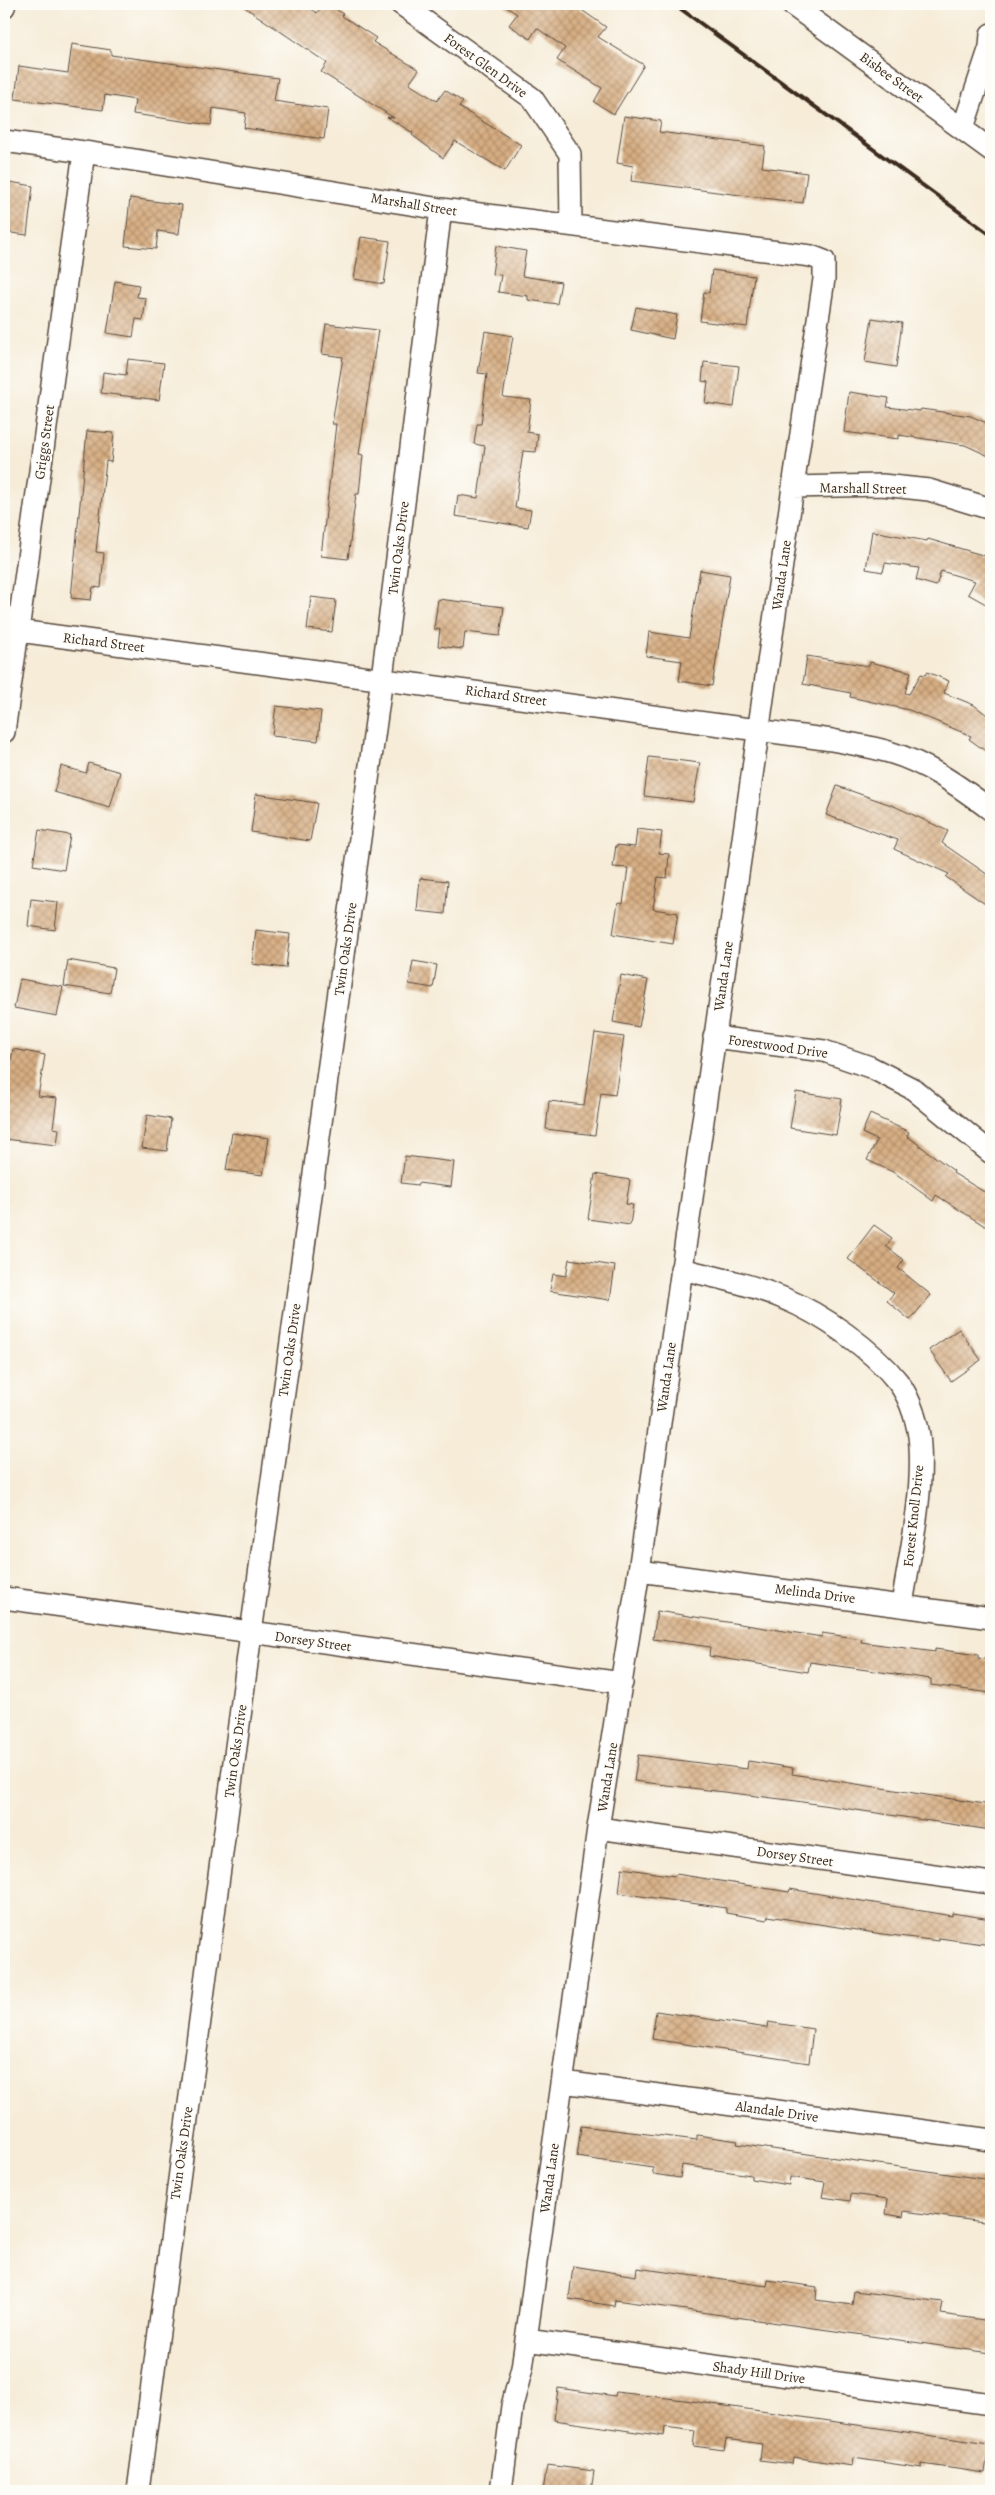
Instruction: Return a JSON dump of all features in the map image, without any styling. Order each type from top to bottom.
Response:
[{"type":"street","name":"Forest Glen Drive","points":[[401,4],[532,98],[570,154],[571,225]]},
{"type":"street","name":"Bisbee Street","points":[[791,4],[991,150]]},
{"type":"street","points":[[963,128],[990,47],[991,34]]},
{"type":"street","name":"Marshall Street","points":[[4,141],[441,209],[811,256],[824,261]]},
{"type":"street","name":"Griggs Street","points":[[4,732],[10,630],[84,152]]},
{"type":"street","name":"Twin Oaks Drive","points":[[138,2491],[250,1633],[382,678],[441,209]]},
{"type":"street","name":"Wanda Lane","points":[[501,2491],[512,2406],[522,2368],[598,1828],[640,1571],[681,1268],[824,278],[824,261]]},
{"type":"street","name":"Marshall Street","points":[[793,487],[882,485],[929,490],[991,509]]},
{"type":"street","name":"Richard Street","points":[[10,630],[760,729],[888,752],[918,763],[950,779],[991,810]]},
{"type":"street","name":"Forestwood Drive","points":[[714,1037],[824,1051],[870,1067],[912,1089],[991,1153]]},
{"type":"street","name":"Forest Knoll Drive","points":[[681,1268],[744,1284],[784,1298],[825,1320],[878,1360],[900,1384],[914,1414],[920,1446],[919,1488],[902,1604]]},
{"type":"street","name":"Melinda Drive","points":[[640,1571],[902,1604],[991,1618]]},
{"type":"street","name":"Dorsey Street","points":[[4,1598],[622,1683]]},
{"type":"street","name":"Dorsey Street","points":[[598,1828],[991,1883]]},
{"type":"street","name":"Alandale Drive","points":[[563,2082],[991,2140]]},
{"type":"street","name":"Shady Hill Drive","points":[[526,2340],[991,2404]]},
{"type":"building","points":[[240,4],[304,4],[317,13],[323,4],[329,4],[343,14],[342,16],[376,38],[373,42],[419,70],[409,84],[437,101],[445,90],[463,102],[459,107],[521,145],[505,171],[455,141],[443,158],[412,135],[413,133],[387,117],[394,118],[321,72],[327,63]]},
{"type":"building","points":[[502,4],[573,4],[606,27],[598,37],[644,65],[614,114],[594,102],[602,88],[557,60],[565,48],[537,28],[530,39],[509,25],[517,14]]},
{"type":"building","points":[[72,44],[111,50],[111,55],[278,78],[274,101],[328,109],[324,139],[244,128],[246,113],[213,108],[211,125],[133,114],[135,100],[105,95],[103,110],[15,99],[19,66],[68,73]]},
{"type":"building","points":[[624,116],[661,121],[659,132],[765,146],[762,167],[807,173],[803,203],[631,181],[633,166],[617,163]]},
{"type":"building","points":[[4,181],[33,186],[27,235],[4,232]]},
{"type":"building","points":[[130,198],[182,205],[179,234],[158,231],[156,249],[125,246]]},
{"type":"building","points":[[361,237],[390,241],[384,284],[354,279]]},
{"type":"building","points":[[496,246],[526,251],[522,276],[561,282],[557,304],[528,300],[528,296],[498,292],[501,275],[492,274]]},
{"type":"building","points":[[712,270],[754,276],[747,327],[700,321],[704,292],[709,293]]},
{"type":"building","points":[[115,281],[139,285],[137,297],[146,298],[143,320],[136,319],[133,337],[107,333]]},
{"type":"building","points":[[636,307],[677,315],[673,339],[631,330]]},
{"type":"building","points":[[872,318],[902,323],[896,367],[865,362]]},
{"type":"building","points":[[326,324],[378,330],[359,454],[363,455],[359,494],[356,494],[348,559],[321,556],[336,424],[332,424],[343,357],[322,354]]},
{"type":"building","points":[[485,331],[513,336],[503,397],[531,400],[527,432],[538,434],[536,452],[523,451],[515,508],[531,510],[528,527],[455,516],[458,495],[478,498],[485,446],[474,444],[477,424],[481,424],[487,374],[478,373]]},
{"type":"building","points":[[128,359],[164,363],[159,400],[101,393],[103,372],[126,375]]},
{"type":"building","points":[[704,362],[739,366],[734,407],[705,403],[708,382],[702,381]]},
{"type":"building","points":[[849,392],[889,398],[887,407],[920,411],[921,409],[971,416],[991,425],[991,457],[965,445],[899,435],[899,439],[844,432]]},
{"type":"building","points":[[87,431],[114,433],[111,462],[106,461],[96,552],[104,553],[101,588],[93,587],[91,600],[71,598]]},
{"type":"building","points":[[872,531],[927,541],[928,539],[989,557],[991,553],[991,607],[968,594],[975,581],[941,571],[936,586],[916,580],[919,568],[885,563],[883,572],[866,569]]},
{"type":"building","points":[[700,570],[730,575],[712,686],[679,681],[682,661],[646,656],[649,632],[689,638]]},
{"type":"building","points":[[311,597],[336,600],[332,632],[307,629]]},
{"type":"building","points":[[438,599],[504,607],[500,636],[465,632],[463,649],[438,646],[440,629],[434,629]]},
{"type":"building","points":[[807,656],[869,666],[870,662],[911,672],[905,693],[909,694],[921,674],[925,675],[927,672],[949,681],[944,693],[974,705],[991,718],[991,755],[969,739],[971,736],[909,710],[850,697],[851,693],[803,684]]},
{"type":"building","points":[[276,706],[321,711],[318,741],[272,736]]},
{"type":"building","points":[[649,757],[700,763],[693,802],[644,796]]},
{"type":"building","points":[[89,763],[120,772],[110,808],[54,792],[61,766],[86,773]]},
{"type":"building","points":[[837,786],[894,806],[948,831],[942,843],[991,877],[991,908],[946,877],[949,874],[894,849],[898,840],[826,815]]},
{"type":"building","points":[[256,794],[317,803],[310,841],[251,832]]},
{"type":"building","points":[[637,829],[662,832],[659,853],[669,854],[667,878],[658,877],[653,909],[678,913],[673,944],[613,934],[618,903],[623,904],[628,868],[613,867],[616,845],[635,847]]},
{"type":"building","points":[[39,830],[70,835],[64,870],[33,865]]},
{"type":"building","points":[[420,878],[448,881],[445,914],[417,911]]},
{"type":"building","points":[[31,899],[58,902],[55,930],[28,926]]},
{"type":"building","points":[[256,930],[290,934],[286,968],[252,964]]},
{"type":"building","points":[[68,960],[114,968],[110,993],[64,986]]},
{"type":"building","points":[[413,961],[437,965],[433,988],[409,984]]},
{"type":"building","points":[[621,975],[648,980],[639,1027],[613,1022]]},
{"type":"building","points":[[20,979],[63,987],[57,1016],[14,1008]]},
{"type":"building","points":[[595,1033],[624,1037],[615,1095],[601,1093],[595,1135],[546,1129],[549,1101],[584,1105]]},
{"type":"building","points":[[13,1049],[45,1055],[38,1096],[57,1098],[53,1128],[59,1129],[57,1145],[4,1139],[4,1110]]},
{"type":"building","points":[[796,1092],[842,1099],[836,1135],[790,1128]]},
{"type":"building","points":[[870,1114],[909,1132],[907,1136],[954,1171],[953,1173],[991,1196],[991,1230],[936,1195],[933,1201],[895,1173],[867,1160],[877,1140],[862,1133]]},
{"type":"building","points":[[147,1115],[171,1119],[167,1151],[142,1148]]},
{"type":"building","points":[[232,1133],[269,1138],[263,1175],[226,1170]]},
{"type":"building","points":[[405,1156],[454,1162],[451,1187],[401,1183]]},
{"type":"building","points":[[595,1174],[630,1180],[626,1204],[633,1205],[630,1225],[588,1219]]},
{"type":"building","points":[[874,1225],[892,1238],[886,1246],[904,1260],[898,1268],[931,1295],[910,1320],[887,1301],[894,1293],[848,1259]]},
{"type":"building","points":[[569,1259],[615,1266],[610,1300],[550,1291],[553,1274],[566,1276]]},
{"type":"building","points":[[959,1329],[981,1360],[951,1381],[929,1350]]},
{"type":"building","points":[[657,1611],[822,1637],[822,1633],[862,1639],[861,1642],[935,1652],[935,1649],[978,1655],[978,1658],[991,1660],[991,1693],[931,1685],[931,1679],[810,1662],[808,1672],[709,1656],[710,1647],[653,1639]]},
{"type":"building","points":[[638,1755],[747,1769],[748,1761],[793,1768],[792,1774],[991,1805],[991,1830],[789,1800],[634,1781]]},
{"type":"building","points":[[622,1868],[675,1876],[676,1874],[789,1892],[790,1889],[952,1916],[952,1913],[991,1919],[991,1945],[939,1938],[939,1941],[882,1934],[768,1916],[767,1920],[726,1913],[726,1908],[619,1893]]},
{"type":"building","points":[[656,2011],[767,2028],[768,2022],[813,2029],[809,2063],[652,2039]]},
{"type":"building","points":[[581,2126],[697,2140],[697,2135],[738,2141],[737,2144],[991,2180],[991,2223],[904,2211],[903,2217],[886,2214],[888,2199],[851,2194],[850,2201],[822,2197],[825,2182],[790,2177],[789,2185],[751,2179],[751,2175],[682,2165],[680,2178],[653,2174],[653,2168],[577,2157]]},
{"type":"building","points":[[573,2266],[636,2276],[637,2268],[767,2286],[768,2280],[817,2287],[816,2300],[852,2305],[854,2291],[943,2302],[941,2314],[991,2321],[991,2353],[615,2300],[614,2306],[569,2299]]},
{"type":"building","points":[[558,2388],[615,2396],[616,2392],[684,2400],[989,2444],[985,2473],[922,2464],[922,2468],[853,2458],[852,2466],[793,2457],[792,2464],[760,2460],[762,2444],[726,2439],[724,2450],[693,2446],[695,2431],[665,2427],[664,2436],[554,2420]]},
{"type":"building","points":[[547,2465],[594,2471],[591,2491],[543,2491]]},
{"type":"railway","points":[[674,4],[991,235]]}]
